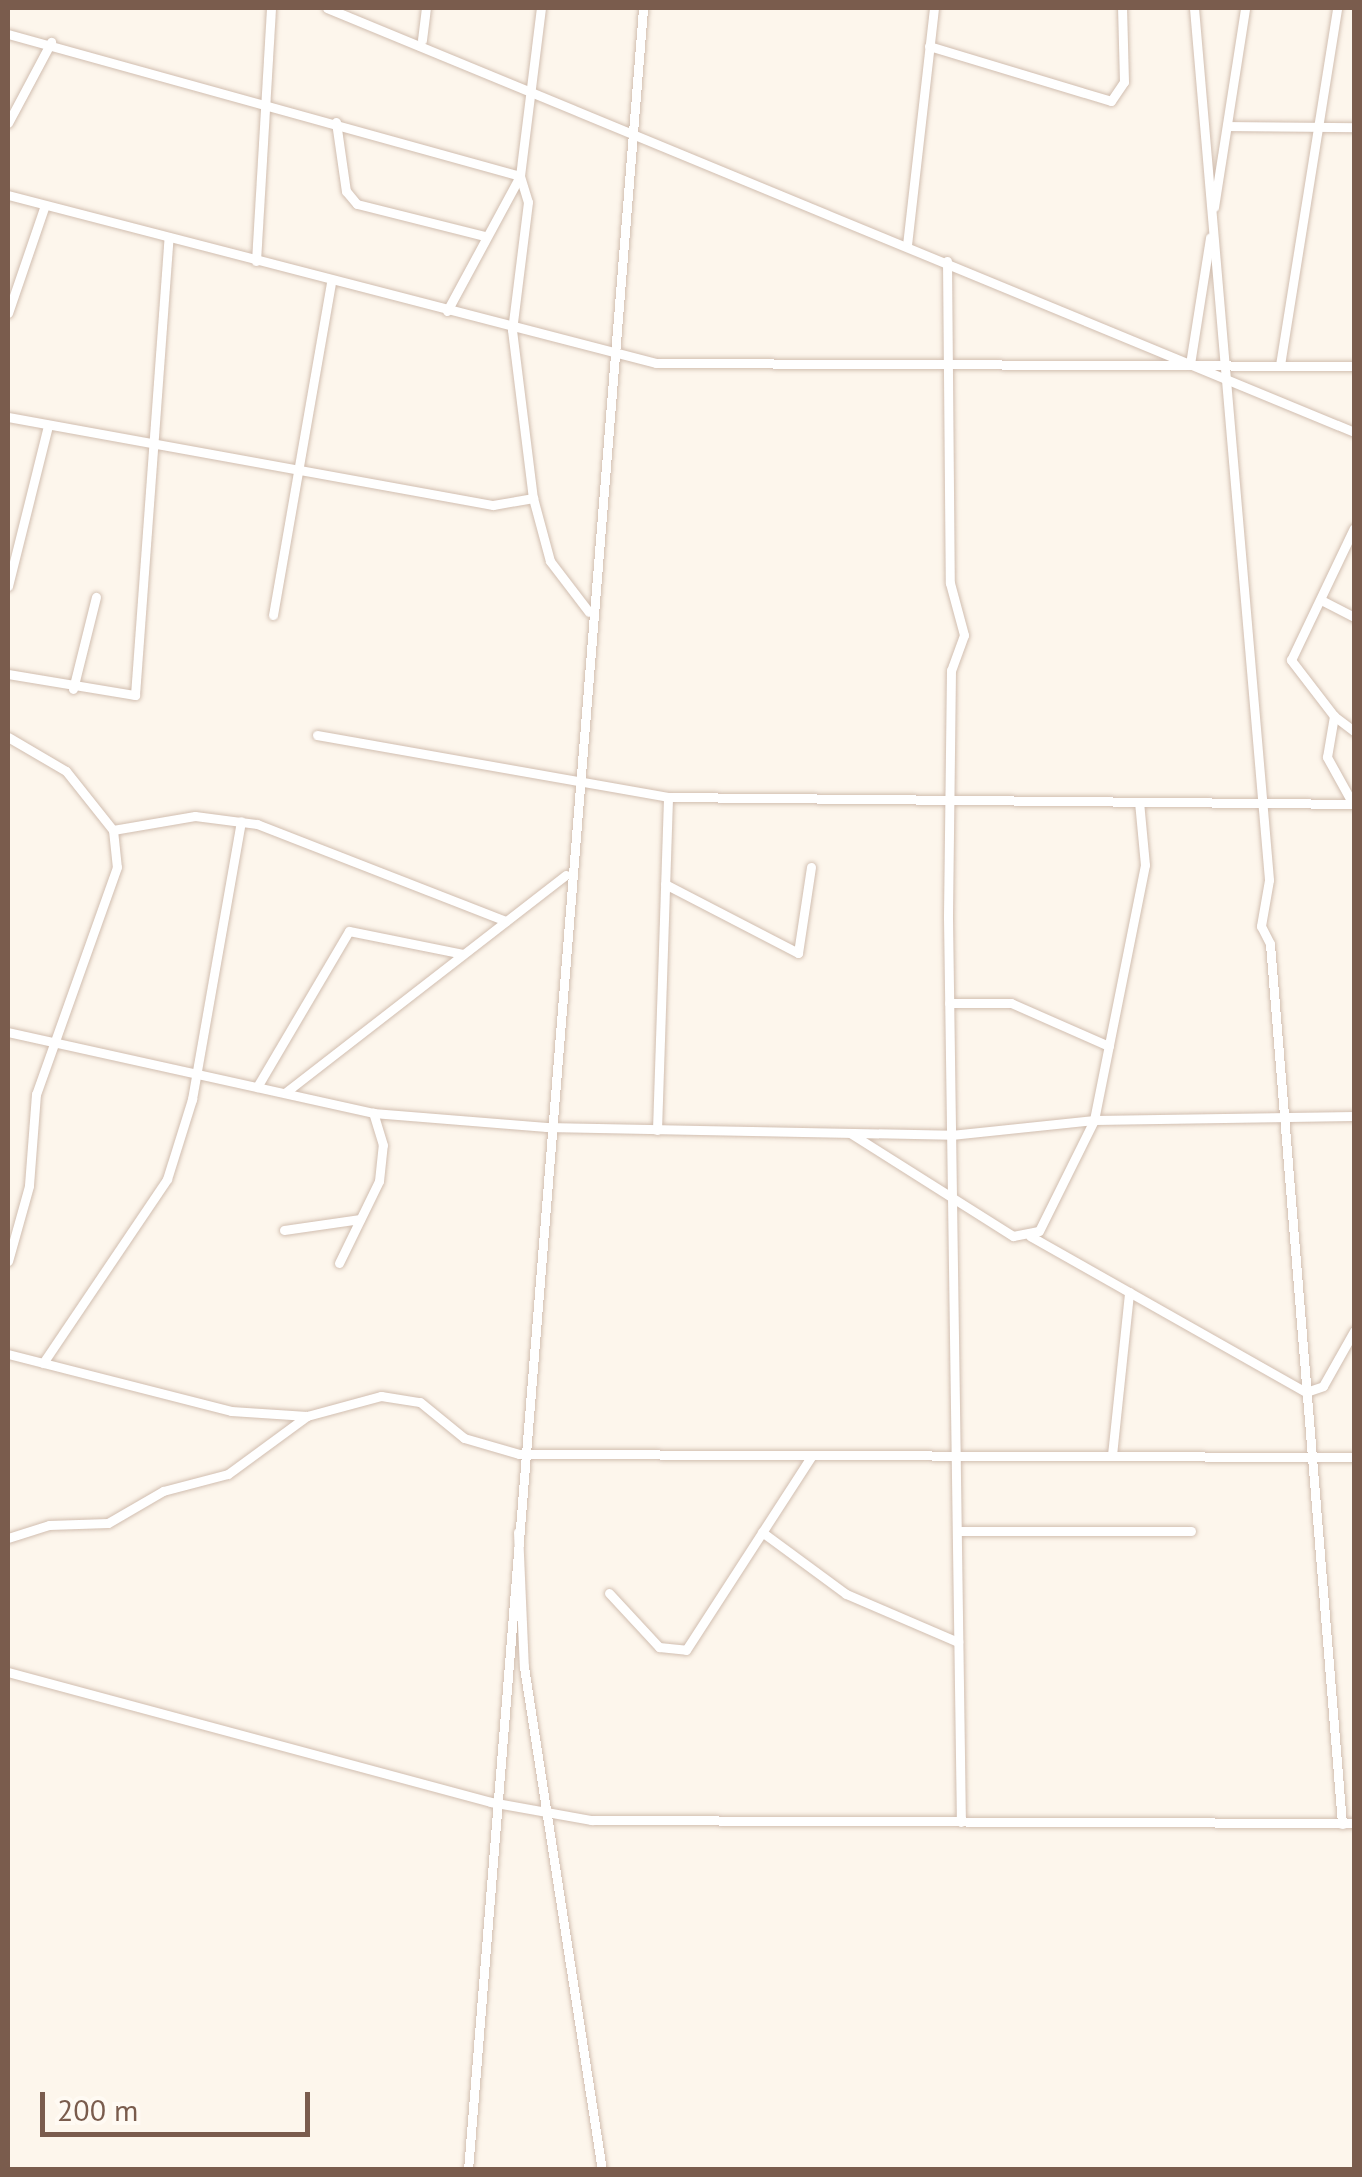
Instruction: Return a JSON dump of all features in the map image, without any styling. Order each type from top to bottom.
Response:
[{"type":"street","points":[[256,260],[271,8]]},
{"type":"street","points":[[327,8],[344,10],[422,40],[1354,432]]},
{"type":"street","points":[[422,40],[426,8]]},
{"type":"street","points":[[447,312],[484,236],[520,176],[537,88],[541,8]]},
{"type":"street","points":[[468,2170],[492,1802],[573,786],[643,8]]},
{"type":"street","points":[[907,244],[934,8]]},
{"type":"street","points":[[930,46],[1111,101],[1124,82],[1122,8]]},
{"type":"street","points":[[1194,8],[1268,880],[1261,926],[1270,944],[1342,1824]]},
{"type":"street","points":[[1190,364],[1245,8]]},
{"type":"street","points":[[1280,365],[1337,8]]},
{"type":"street","points":[[8,34],[266,99],[520,176]]},
{"type":"street","points":[[8,123],[51,42]]},
{"type":"street","points":[[336,122],[346,191],[357,204],[484,236]]},
{"type":"street","points":[[1227,126],[1354,127]]},
{"type":"street","points":[[520,176],[528,202],[512,330],[533,498],[550,560],[589,612]]},
{"type":"street","points":[[8,195],[512,330],[656,364],[1354,366]]},
{"type":"street","points":[[8,313],[44,204]]},
{"type":"street","points":[[8,674],[73,689],[135,695],[169,236]]},
{"type":"street","points":[[947,262],[950,583],[964,635],[951,670],[949,800],[961,1822]]},
{"type":"street","points":[[273,615],[293,470],[331,281]]},
{"type":"street","points":[[8,417],[493,505],[533,498]]},
{"type":"street","points":[[8,586],[48,425]]},
{"type":"street","points":[[1354,528],[1323,601],[1291,660],[1334,716],[1354,731]]},
{"type":"street","points":[[73,689],[96,597]]},
{"type":"street","points":[[1323,601],[1354,618]]},
{"type":"street","points":[[1334,716],[1327,757],[1354,804]]},
{"type":"street","points":[[8,736],[66,770],[113,830],[106,909],[36,1094],[29,1186],[8,1261]]},
{"type":"street","points":[[316,736],[573,786],[668,797],[1354,804]]},
{"type":"street","points":[[657,1130],[668,797]]},
{"type":"street","points":[[1030,1236],[1094,1120],[1145,865],[1139,802]]},
{"type":"street","points":[[113,830],[196,816],[241,821],[506,921]]},
{"type":"street","points":[[44,1363],[167,1179],[194,1077],[241,821]]},
{"type":"street","points":[[665,884],[798,953],[811,867]]},
{"type":"street","points":[[286,1092],[566,875]]},
{"type":"street","points":[[257,1088],[349,931],[463,954]]},
{"type":"street","points":[[949,1003],[1011,1002],[1109,1046]]},
{"type":"street","points":[[8,1032],[194,1077],[286,1092],[373,1113],[546,1127],[951,1135],[1094,1120],[1354,1116]]},
{"type":"street","points":[[339,1263],[379,1181],[383,1146],[373,1113]]},
{"type":"street","points":[[850,1133],[1013,1236],[1030,1236],[1306,1392],[1323,1386],[1354,1331]]},
{"type":"street","points":[[284,1230],[360,1219]]},
{"type":"street","points":[[1112,1456],[1129,1292]]},
{"type":"street","points":[[8,1354],[231,1411],[306,1416],[380,1396],[420,1402],[464,1438],[520,1454],[1311,1460],[1354,1457]]},
{"type":"street","points":[[8,1538],[49,1525],[108,1523],[163,1491],[241,1466],[306,1416]]},
{"type":"street","points":[[609,1593],[659,1647],[680,1654],[812,1455]]},
{"type":"street","points":[[516,1494],[524,1667],[602,2170]]},
{"type":"street","points":[[957,1531],[1191,1531]]},
{"type":"street","points":[[762,1532],[846,1594],[958,1642]]},
{"type":"street","points":[[8,1672],[546,1814],[961,1822],[1354,1822]]}]
